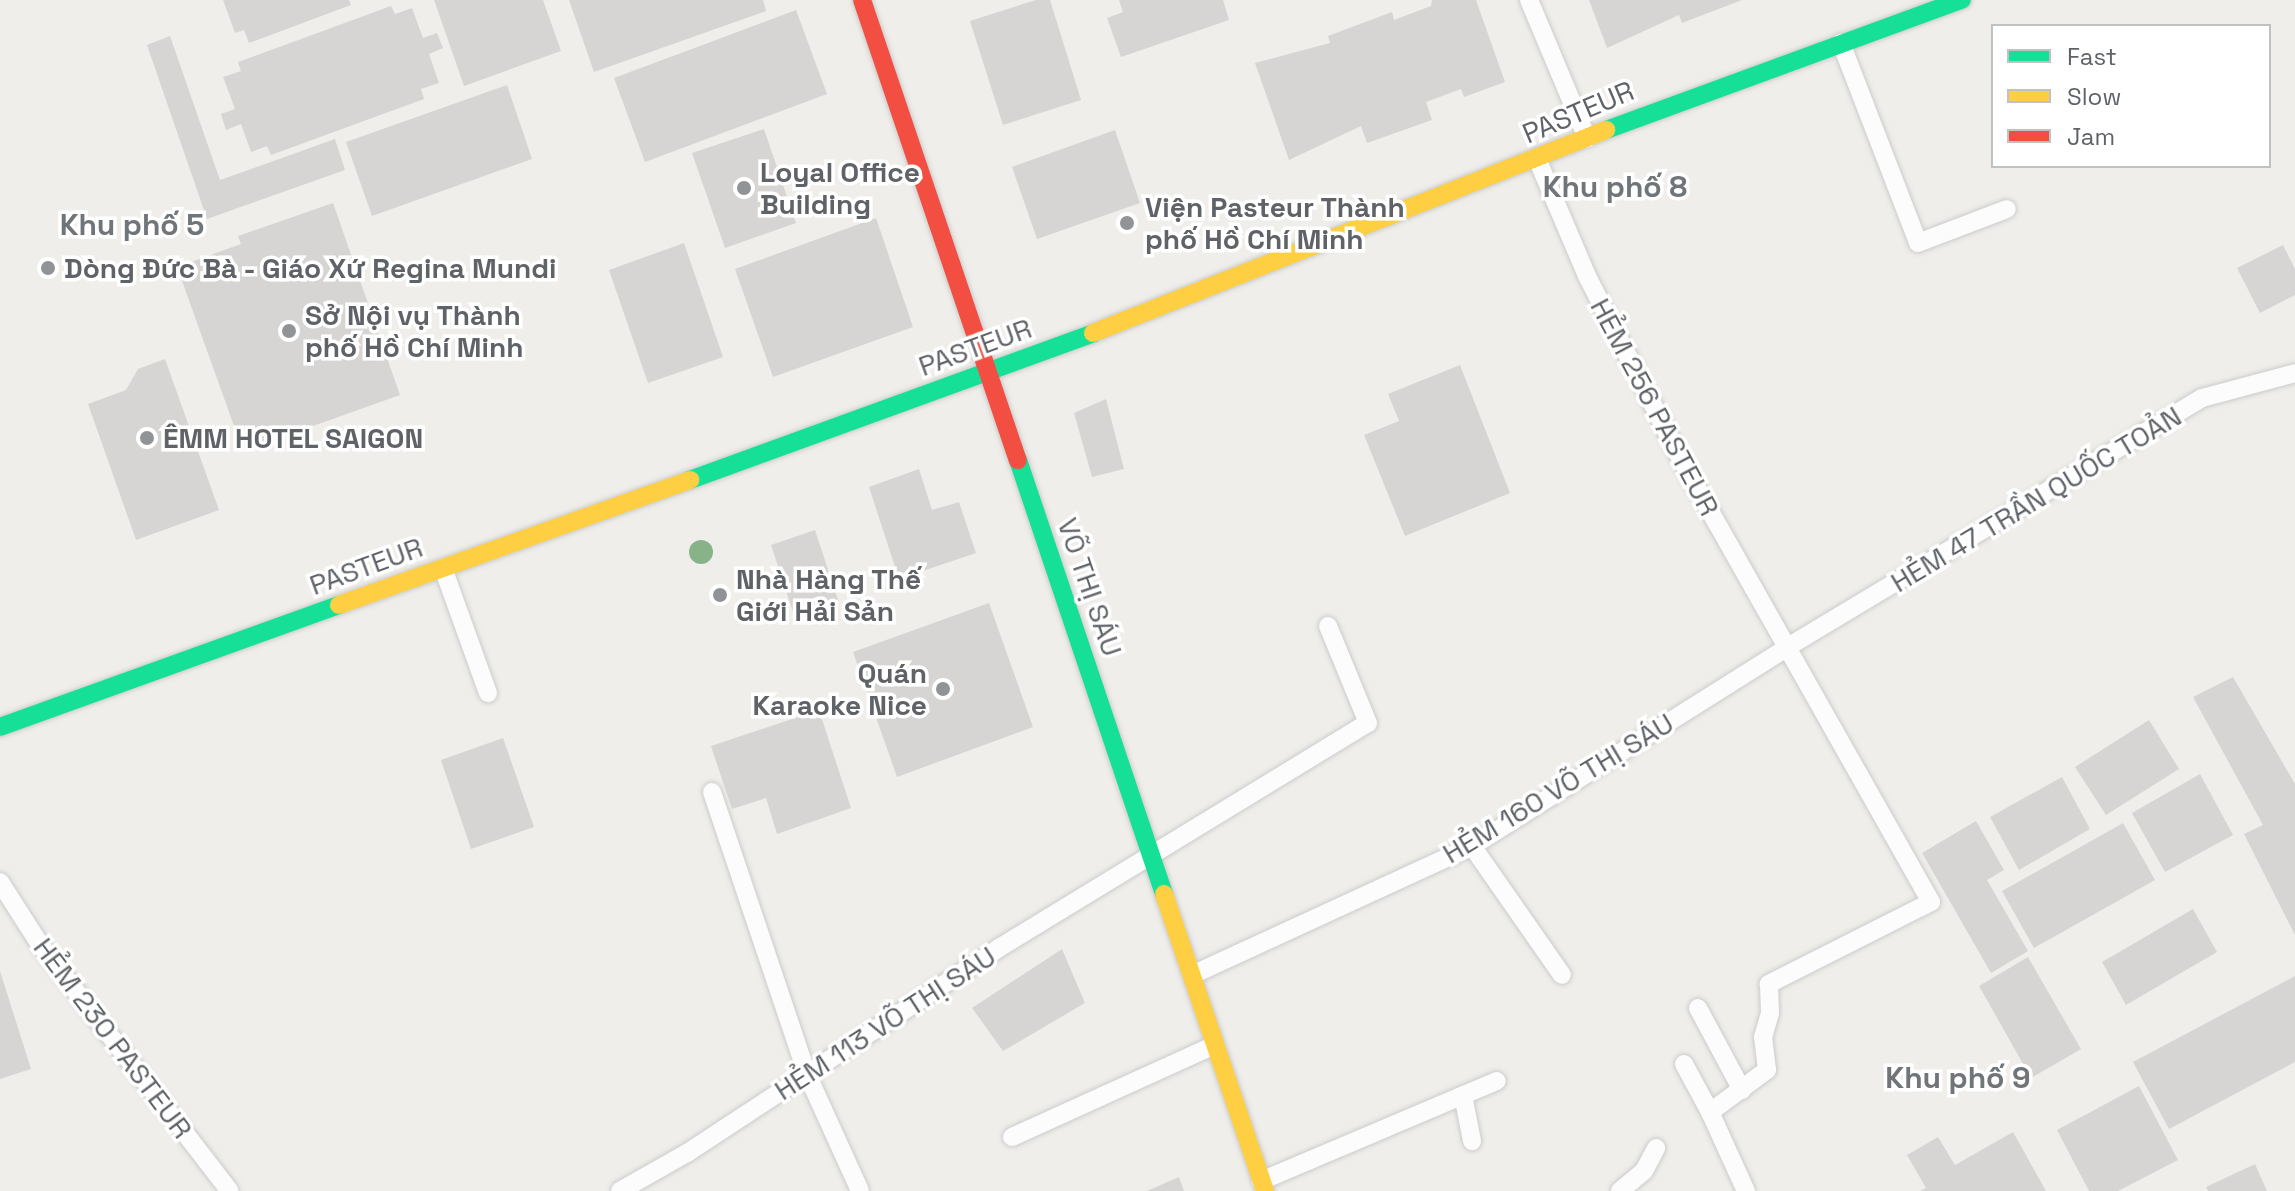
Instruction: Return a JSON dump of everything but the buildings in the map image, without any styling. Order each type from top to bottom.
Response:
[{"type":"main road","name":"VÕ THỊ SÁU","points":[[862,0],[1263,1186]]},
{"type":"main road","name":"PASTEUR","points":[[0,727],[988,373],[1538,161],[1587,138],[1962,0]]},
{"type":"lane","points":[[1529,0],[1587,138]]},
{"type":"lane","points":[[1841,43],[1918,243],[2007,209]]},
{"type":"lane","name":"HẺM 256 PASTEUR","points":[[1538,161],[1587,276],[1786,648],[1931,902],[1769,984],[1770,1013],[1763,1037],[1767,1070],[1742,1090]]},
{"type":"lane","name":"HẺM 47 TRẦN QUỐC TOẢN","points":[[1786,648],[2202,398],[2295,373]]},
{"type":"lane","points":[[443,568],[488,693]]},
{"type":"lane","name":"HẺM 113 VÕ THỊ SÁU","points":[[620,1191],[807,1074],[999,948],[1152,858],[1368,723],[1328,626]]},
{"type":"lane","name":"HẺM 160 VÕ THỊ SÁU","points":[[1192,975],[1472,846],[1786,648]]},
{"type":"lane","points":[[712,792],[807,1074],[860,1191]]},
{"type":"lane","points":[[1472,846],[1562,975]]},
{"type":"lane","name":"HẺM 230 PASTEUR","points":[[0,882],[41,946],[230,1191]]},
{"type":"lane","points":[[1698,1008],[1742,1090],[1710,1112]]},
{"type":"lane","points":[[1012,1137],[1215,1045]]},
{"type":"lane","points":[[1684,1064],[1746,1191]]},
{"type":"lane","points":[[1263,1186],[1497,1081]]},
{"type":"lane","points":[[1463,1095],[1472,1141]]},
{"type":"lane","points":[[1620,1191],[1644,1171],[1656,1148]]},
{"type":"traffic: fast","points":[[1606,130],[1962,0]]},
{"type":"traffic: fast","points":[[690,480],[1093,333]]},
{"type":"traffic: fast","points":[[1018,460],[1164,894]]},
{"type":"traffic: fast","points":[[0,727],[339,605]]},
{"type":"traffic: slow","points":[[1093,333],[1606,130]]},
{"type":"traffic: slow","points":[[339,605],[690,480]]},
{"type":"traffic: slow","points":[[1164,894],[1265,1191]]},
{"type":"traffic: jam","points":[[862,0],[1018,460]]},
{"type":"place","name":"Loyal Office Building","points":[[744,188]]},
{"type":"place","name":"Viện Pasteur Thành phố Hồ Chí Minh","points":[[1127,223]]},
{"type":"place","name":"Dòng Đức Bà - Giáo Xứ Regina Mundi","points":[[48,268]]},
{"type":"place","name":"Sở Nội vụ Thành phố Hồ Chí Minh","points":[[289,331]]},
{"type":"place","name":"ÊMM HOTEL SAIGON","points":[[147,438]]},
{"type":"place","name":"Nhà Hàng Thế Giới Hải Sản","points":[[720,595]]},
{"type":"place","name":"Quán Karaoke Nice","points":[[943,689]]},
{"type":"district","name":"Khu phố 8","points":[[1615,187]]},
{"type":"district","name":"Khu phố 5","points":[[132,225]]},
{"type":"district","name":"Khu phố 9","points":[[1958,1078]]}]
